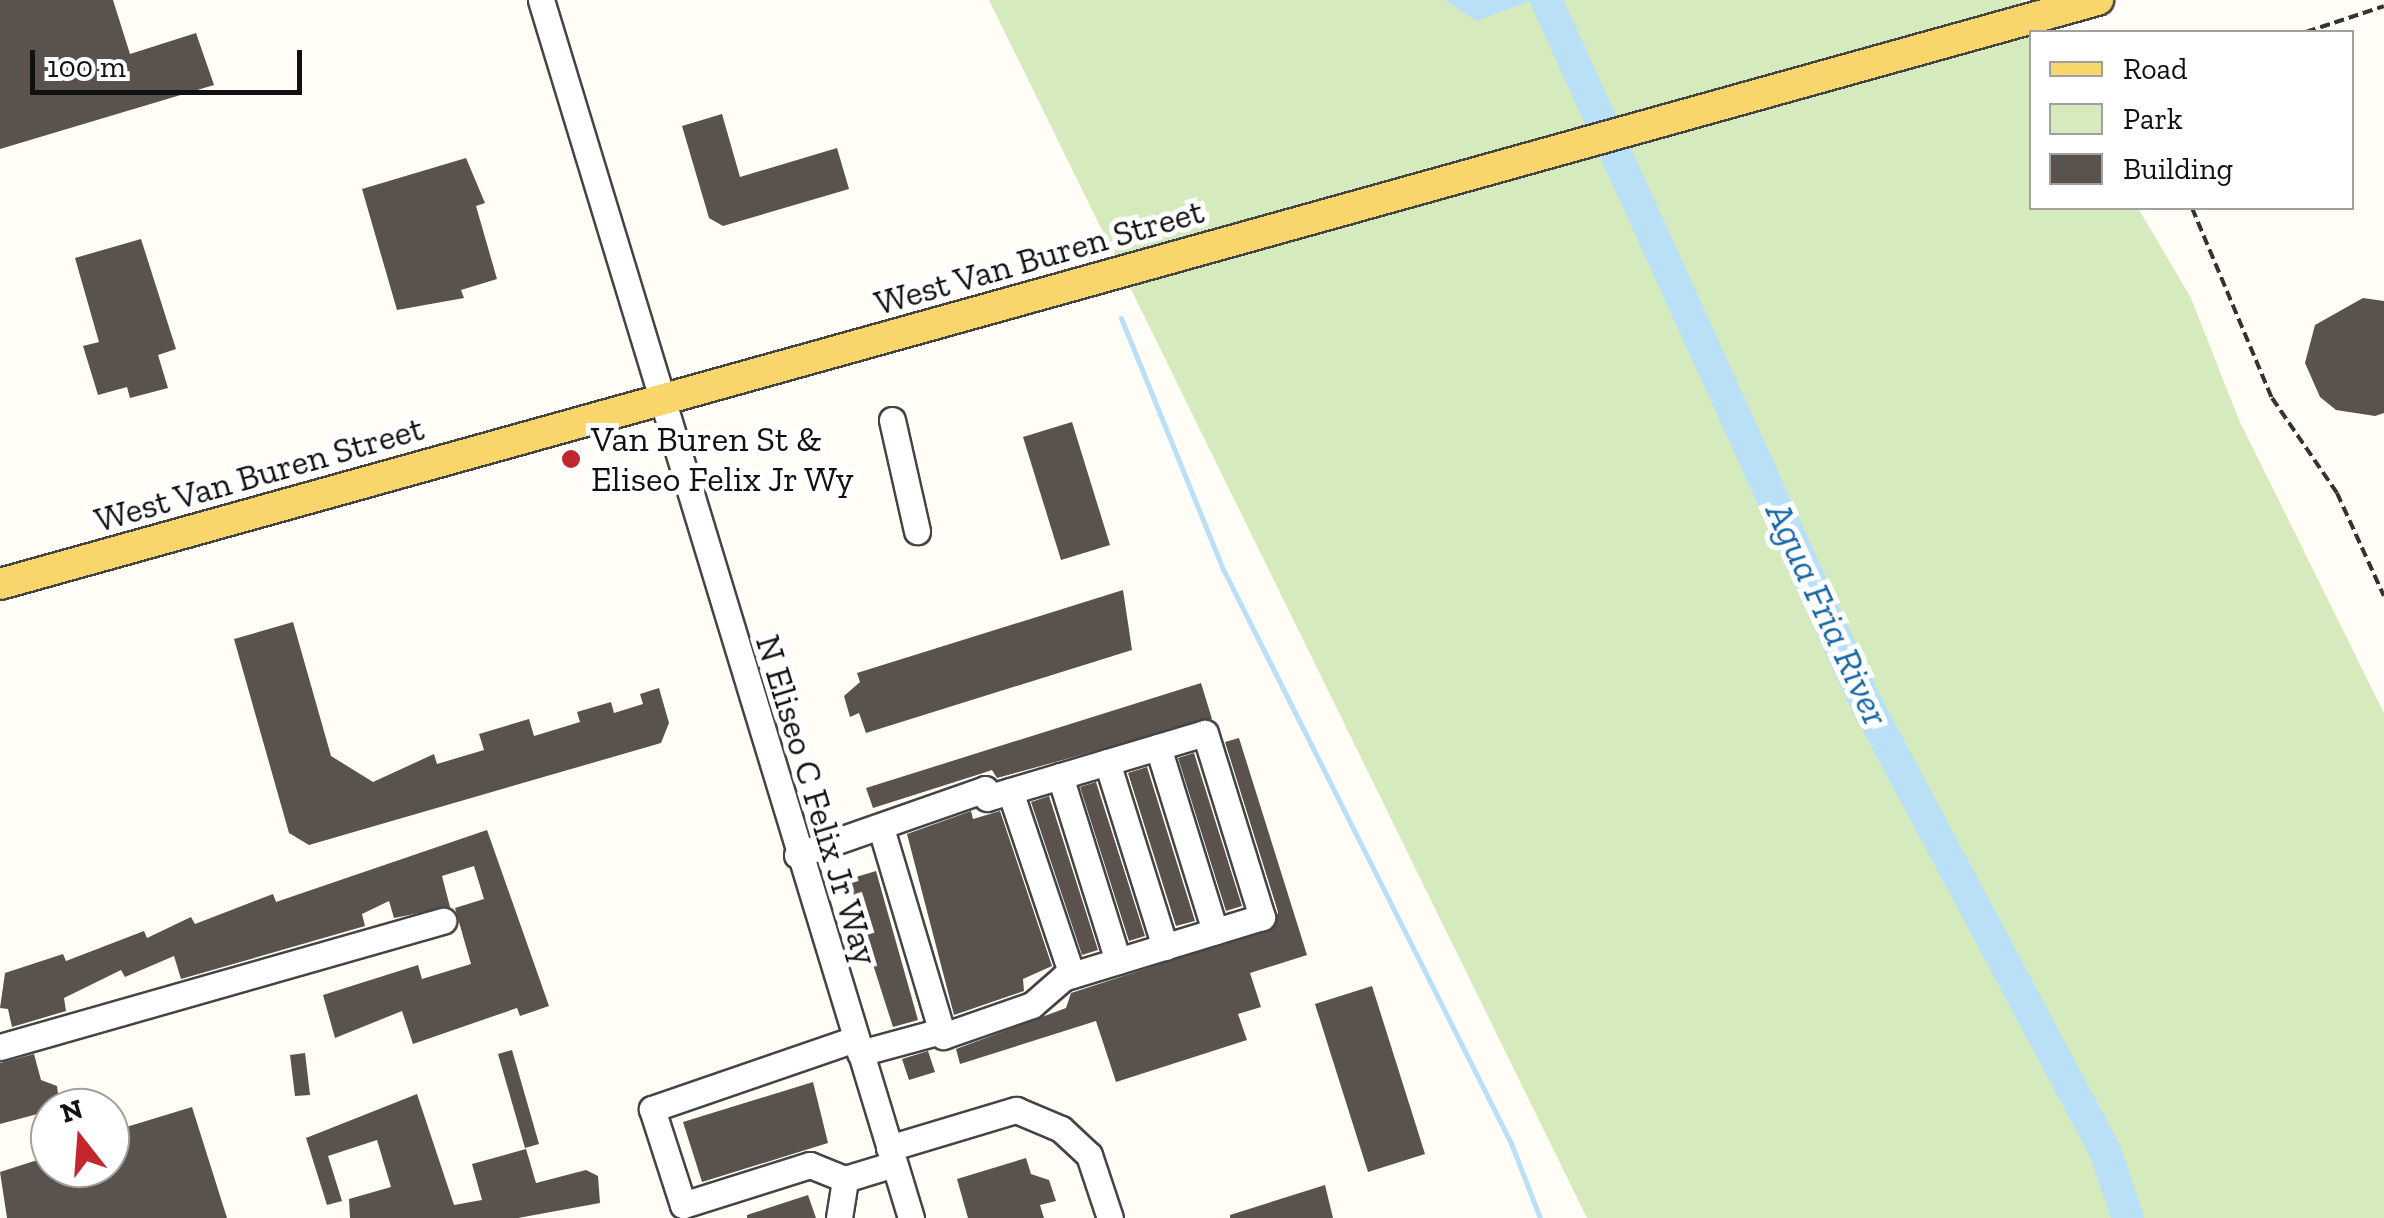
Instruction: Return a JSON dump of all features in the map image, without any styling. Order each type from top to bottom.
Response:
[{"type":"main road","name":"West Van Buren Street","points":[[0,584],[2098,0]]},
{"type":"street","name":"N Eliseo C Felix Jr Way","points":[[540,0],[911,1218]]},
{"type":"street","points":[[892,420],[918,531]]},
{"type":"street","points":[[798,855],[984,789],[987,798],[1205,733],[1262,917],[1072,976],[1032,1005],[940,1031],[857,1046],[652,1109],[683,1205],[810,1166],[844,1179],[892,1156],[1016,1110],[1061,1129],[1089,1155],[1110,1218]]},
{"type":"street","points":[[1158,747],[1215,931]]},
{"type":"street","points":[[1107,762],[1165,947]]},
{"type":"street","points":[[1060,776],[1118,961]]},
{"type":"street","points":[[1010,791],[1072,976]]},
{"type":"street","points":[[881,828],[940,1031]]},
{"type":"street","points":[[0,1047],[443,922]]},
{"type":"street","points":[[839,1218],[844,1179]]},
{"type":"path","points":[[2312,30],[2384,6]]},
{"type":"path","points":[[2193,210],[2272,398],[2337,493],[2384,596]]},
{"type":"green space","points":[[989,0],[2021,0],[2034,30],[2029,30],[2029,210],[2139,210],[2191,298],[2239,420],[2384,713],[2384,1218],[1587,1218]]},
{"type":"water","points":[[1445,0],[1533,0],[1476,21]]},
{"type":"building","points":[[0,0],[113,0],[130,54],[196,33],[214,85],[0,149]]},
{"type":"building","points":[[722,114],[740,177],[837,148],[849,189],[723,226],[709,218],[682,126]]},
{"type":"building","points":[[466,158],[485,203],[476,206],[497,279],[461,290],[464,298],[397,310],[362,189]]},
{"type":"building","points":[[141,239],[176,349],[158,355],[168,388],[130,398],[127,387],[98,395],[83,346],[99,342],[75,258]]},
{"type":"building","points":[[2363,298],[2384,301],[2384,413],[2375,416],[2336,410],[2320,397],[2305,363],[2315,325]]},
{"type":"building","points":[[1072,422],[1110,545],[1061,560],[1023,437]]},
{"type":"building","points":[[1123,590],[1132,650],[866,733],[859,713],[850,717],[844,696],[860,682],[857,673]]},
{"type":"building","points":[[293,622],[331,756],[373,782],[434,754],[437,764],[484,750],[479,734],[529,719],[534,736],[580,722],[577,712],[611,702],[614,713],[643,704],[640,694],[659,688],[669,723],[661,743],[309,845],[289,833],[234,639]]},
{"type":"building","points":[[1201,683],[1212,719],[997,778],[992,770],[873,808],[866,788]]},
{"type":"building","points":[[1239,738],[1307,955],[1250,973],[1261,1007],[1238,1014],[1247,1040],[1116,1082],[1096,1021],[960,1064],[956,1049],[1066,1008],[1071,993],[1274,927],[1278,912],[1225,742]]},
{"type":"building","points":[[1194,753],[1242,906],[1226,911],[1178,758]]},
{"type":"building","points":[[1147,767],[1195,921],[1176,926],[1128,773]]},
{"type":"building","points":[[1096,782],[1145,936],[1129,941],[1080,787]]},
{"type":"building","points":[[1049,796],[1098,950],[1082,955],[1031,802]]},
{"type":"building","points":[[971,811],[973,819],[1000,811],[1052,966],[1023,979],[1024,991],[954,1015],[907,834]]},
{"type":"building","points":[[487,830],[549,1006],[520,1016],[517,1008],[413,1044],[402,1011],[335,1038],[323,995],[418,965],[422,979],[471,964],[455,908],[484,899],[474,866],[442,876],[450,907],[394,918],[389,901],[362,914],[365,926],[181,979],[174,956],[125,977],[121,970],[64,998],[66,1011],[12,1027],[8,1009],[0,1008],[5,973],[63,954],[66,961],[144,931],[147,938],[191,917],[195,924],[273,894],[276,902]]},
{"type":"building","points":[[876,871],[918,1020],[893,1027],[846,880]]},
{"type":"building","points":[[1372,986],[1425,1154],[1368,1172],[1315,1004]]},
{"type":"building","points":[[512,1050],[539,1144],[525,1148],[498,1054]]},
{"type":"building","points":[[928,1051],[935,1072],[909,1080],[902,1059]]},
{"type":"building","points":[[305,1053],[310,1095],[295,1096],[290,1055]]},
{"type":"building","points":[[34,1054],[41,1080],[57,1088],[30,1088],[30,1116],[0,1124],[0,1063]]},
{"type":"building","points":[[813,1082],[828,1143],[702,1182],[683,1122]]},
{"type":"building","points":[[417,1094],[454,1205],[482,1200],[472,1164],[526,1149],[536,1183],[586,1170],[598,1176],[600,1203],[518,1218],[350,1218],[349,1199],[391,1187],[377,1140],[328,1156],[342,1201],[327,1205],[306,1138]]},
{"type":"building","points":[[192,1107],[227,1218],[7,1218],[0,1172],[30,1162],[30,1188],[130,1188],[130,1126]]},
{"type":"building","points":[[1026,1158],[1031,1174],[1049,1180],[1056,1201],[1040,1205],[1044,1218],[968,1218],[957,1179]]},
{"type":"building","points":[[1325,1185],[1333,1218],[1230,1218],[1230,1215]]},
{"type":"building","points":[[808,1195],[816,1218],[747,1218],[747,1215]]},
{"type":"waterway","name":"Agua Fria River","points":[[1546,0],[1863,697],[2105,1151],[2128,1218]]},
{"type":"waterway","points":[[1121,318],[1223,569],[1511,1143],[1540,1218]]},
{"type":"place","name":"Van Buren St & Eliseo Felix Jr Wy","points":[[571,459]]}]
